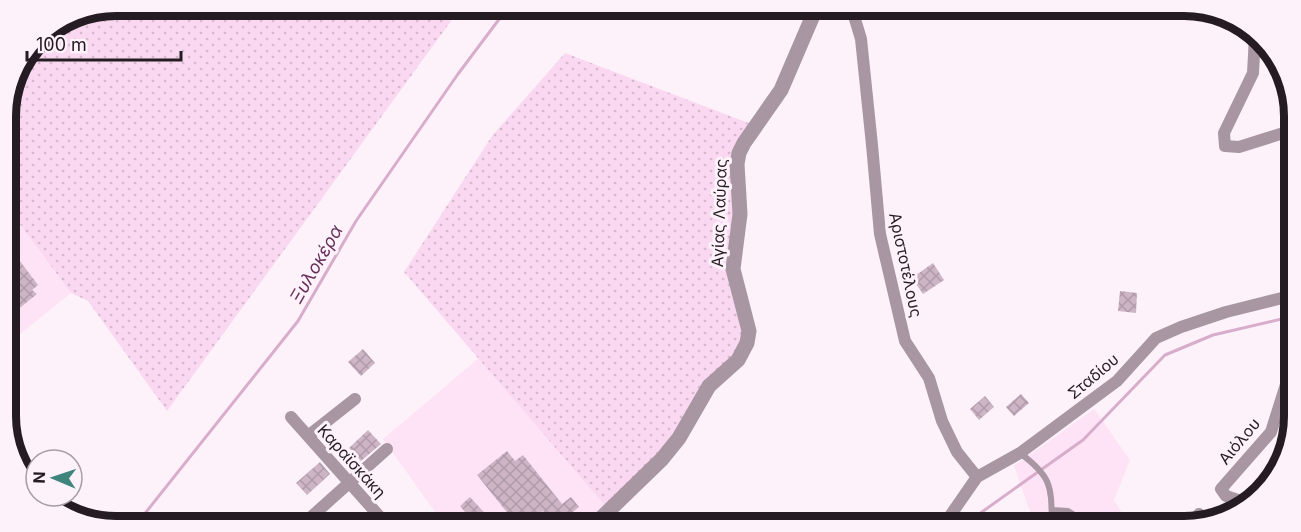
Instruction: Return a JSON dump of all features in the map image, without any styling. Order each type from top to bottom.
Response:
[{"type":"street","name":"Αγίας Λαύρας","points":[[604,516],[662,459],[679,438],[709,386],[738,360],[747,343],[749,331],[733,269],[740,214],[737,164],[739,153],[781,90],[813,16]]},
{"type":"street","name":"Αριστοτέλους","points":[[854,16],[861,39],[880,234],[905,341],[929,378],[942,421],[957,452],[977,477]]},
{"type":"street","points":[[1254,46],[1253,74],[1224,132],[1225,146],[1239,147],[1284,133]]},
{"type":"street","name":"Σταδίου","points":[[950,515],[977,477],[1020,453],[1117,381],[1156,338],[1180,327],[1226,312],[1284,298]]},
{"type":"street","name":"Αιόλου","points":[[1237,500],[1226,496],[1221,489],[1270,432],[1284,390]]},
{"type":"street","points":[[308,436],[355,399]]},
{"type":"street","name":"Καραϊσκάκη","points":[[291,417],[379,516]]},
{"type":"street","points":[[312,516],[387,448]]},
{"type":"lane","points":[[1020,453],[1037,466],[1049,482],[1052,515]]},
{"type":"lane","points":[[1052,510],[1068,512],[1073,515]]},
{"type":"shaded area","points":[[116,16],[455,16],[167,411],[88,301],[71,293],[17,220],[17,110],[20,90],[27,72],[50,41],[84,22]]},
{"type":"shaded area","points":[[565,53],[751,124],[733,153],[742,342],[674,434],[608,509],[404,272],[492,136]]},
{"type":"shaded area","points":[[17,220],[71,293],[16,337]]},
{"type":"shaded area","points":[[479,358],[608,509],[601,516],[438,516],[383,439]]},
{"type":"shaded area","points":[[1094,409],[1130,460],[1114,500],[1123,515],[1031,515],[1014,466]]},
{"type":"building","points":[[17,257],[38,285],[32,290],[37,294],[16,311]]},
{"type":"building","points":[[933,263],[944,280],[923,294],[912,278]]},
{"type":"building","points":[[1120,291],[1137,293],[1136,313],[1118,311]]},
{"type":"building","points":[[363,349],[375,363],[361,376],[348,362]]},
{"type":"building","points":[[1021,394],[1029,403],[1014,416],[1006,407]]},
{"type":"building","points":[[985,396],[994,407],[979,420],[970,409]]},
{"type":"building","points":[[368,430],[381,444],[361,461],[349,448]]},
{"type":"building","points":[[507,451],[515,461],[523,455],[562,504],[571,497],[579,507],[569,516],[564,512],[560,516],[547,516],[543,511],[537,516],[510,516],[477,475]]},
{"type":"building","points":[[320,462],[330,474],[307,495],[296,483]]},
{"type":"building","points":[[470,497],[487,516],[468,516],[460,506]]},
{"type":"waterway","name":"Ξυλοκέρα","points":[[143,516],[298,321],[356,221],[458,74],[502,16]]},
{"type":"waterway","points":[[977,515],[1083,440],[1165,355],[1213,335],[1284,318]]}]
